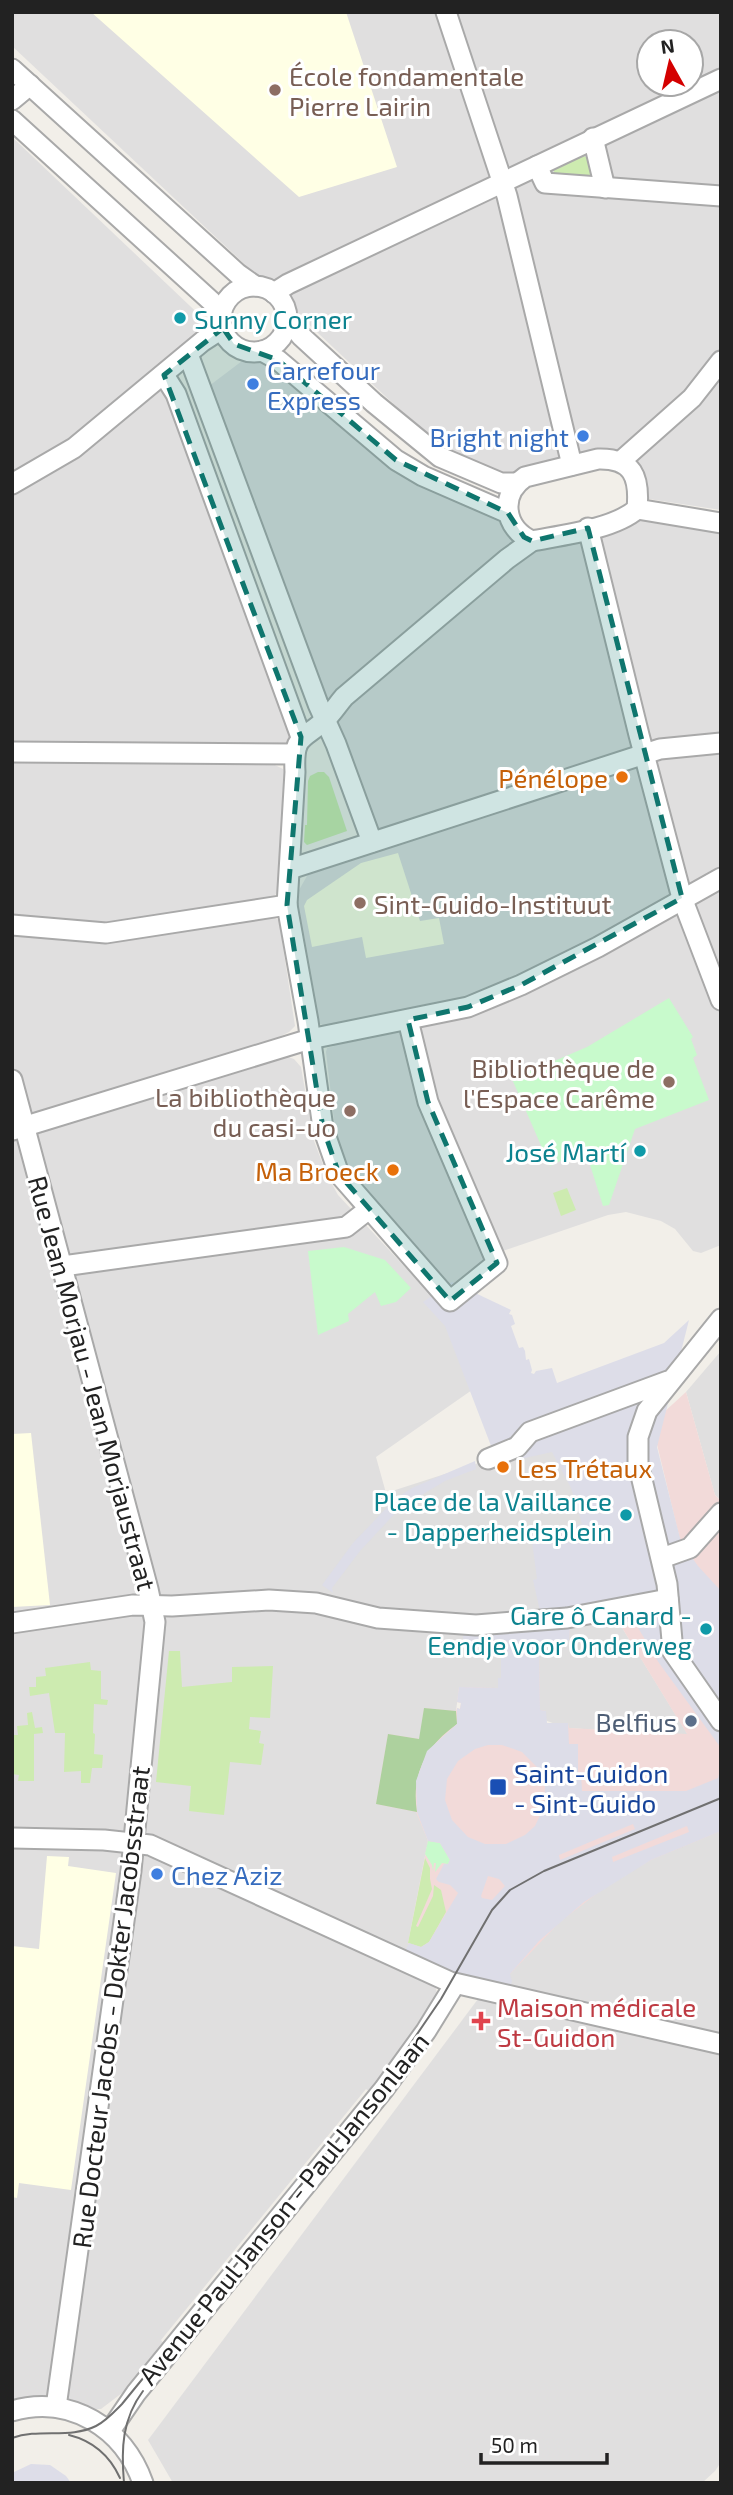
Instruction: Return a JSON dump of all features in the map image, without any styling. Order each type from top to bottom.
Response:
[{"type":"street","points":[[446,12],[506,195],[572,465]]},
{"type":"street","points":[[12,69],[238,274],[255,286],[274,293],[286,309],[287,319],[280,339],[262,351],[252,352],[234,344],[211,301],[12,120]]},
{"type":"street","points":[[274,293],[357,250],[721,79]]},
{"type":"street","points":[[12,100],[30,85]]},
{"type":"street","points":[[593,138],[605,188]]},
{"type":"street","points":[[537,166],[545,183],[721,197]]},
{"type":"street","points":[[12,484],[74,447],[164,375],[222,322],[230,296],[246,287],[255,286]]},
{"type":"street","points":[[287,319],[301,336],[374,402],[440,457],[501,483],[517,483]]},
{"type":"street","points":[[262,351],[278,360],[396,460],[423,476],[508,513]]},
{"type":"street","points":[[188,354],[372,842]]},
{"type":"street","points":[[621,461],[692,398],[721,361]]},
{"type":"street","points":[[164,375],[181,407],[297,745],[287,905],[323,1128],[339,1174],[450,1301],[497,1263],[428,1102],[408,1020]]},
{"type":"street","points":[[12,752],[297,745],[326,720],[344,697],[532,541],[630,516],[637,509],[635,479],[630,467],[621,461],[598,459],[525,477],[517,483],[508,501],[508,513],[517,532],[532,541]]},
{"type":"street","points":[[637,509],[721,523]]},
{"type":"street","points":[[588,528],[682,898],[721,1000]]},
{"type":"street","points":[[290,869],[660,749],[721,743]]},
{"type":"street","points":[[18,1128],[310,1039],[468,1007],[521,985],[598,947],[721,878]]},
{"type":"street","points":[[12,925],[106,933],[287,905]]},
{"type":"street","name":"Rue Jean Morjau - Jean Morjaustraat","points":[[12,1080],[18,1128],[64,1266],[152,1605]]},
{"type":"street","points":[[64,1266],[346,1227],[369,1209]]},
{"type":"street","points":[[721,1319],[647,1410],[638,1437],[638,1463],[662,1558],[673,1651],[721,1721]]},
{"type":"street","points":[[488,1459],[517,1447],[530,1432],[669,1381]]},
{"type":"street","points":[[662,1558],[690,1548],[721,1513]]},
{"type":"street","points":[[12,1623],[133,1605],[280,1601],[316,1603],[378,1618],[477,1625],[567,1618],[668,1599]]},
{"type":"street","name":"Rue Docteur Jacobs - Dokter Jacobsstraat","points":[[56,2407],[134,1843],[155,1622],[152,1605]]},
{"type":"street","points":[[12,1838],[104,1840],[150,1845],[455,1984],[721,2045]]},
{"type":"street","name":"Avenue Paul Janson - Paul Jansonlaan","points":[[110,2431],[136,2393],[384,2089],[426,2031],[455,1984]]},
{"type":"street","points":[[12,2411],[30,2407],[56,2407],[84,2415],[110,2431],[129,2453],[143,2483]]},
{"type":"highlighted area","points":[[223,328],[234,344],[278,360],[396,460],[508,513],[524,537],[532,541],[588,528],[682,898],[521,985],[468,1007],[408,1020],[428,1102],[497,1263],[450,1301],[339,1174],[323,1128],[287,905],[301,737],[164,375]]},
{"type":"shaded area","points":[[12,12],[721,12],[721,510],[629,496],[620,469],[594,453],[500,475],[433,441],[12,46]]},
{"type":"shaded area","name":"École fondamentale Pierre Lairin","points":[[91,12],[346,12],[397,167],[299,197]]},
{"type":"shaded area","points":[[12,137],[209,324],[159,367],[292,731],[286,744],[277,747],[265,760],[283,769],[288,777],[278,868],[283,869],[281,888],[269,902],[271,916],[279,920],[295,1026],[279,1037],[285,1056],[294,1059],[301,1067],[314,1141],[327,1175],[338,1195],[444,1309],[472,1390],[376,1457],[386,1493],[556,1438],[611,1605],[688,1735],[566,1728],[459,1688],[456,1711],[417,1812],[428,1841],[408,1943],[435,1985],[437,1993],[370,2092],[366,2089],[161,2340],[164,2344],[126,2390],[101,2409],[69,2399],[67,2393],[49,2391],[44,2397],[12,2400]]},
{"type":"shaded area","points":[[250,355],[419,482],[490,512],[538,541],[625,514],[721,530],[721,1245],[701,1253],[693,1251],[675,1229],[661,1221],[626,1212],[608,1215],[500,1252],[456,1287],[448,1285],[347,1172],[336,1137],[326,1052],[327,1048],[334,1046],[332,1028],[320,1024],[313,1016],[314,1003],[304,936],[299,937],[295,897],[313,870],[321,866],[323,870],[381,849],[209,386]]},
{"type":"shaded area","name":"Sint-Guido-Instituut","points":[[398,853],[420,921],[439,918],[444,944],[366,958],[362,937],[312,947],[304,906],[307,900],[361,863]]},
{"type":"shaded area","points":[[452,1282],[511,1310],[509,1314],[515,1324],[511,1326],[519,1348],[523,1347],[526,1360],[529,1359],[531,1373],[552,1368],[557,1383],[664,1343],[689,1320],[657,1447],[681,1542],[721,1591],[721,1748],[659,1663],[637,1626],[625,1621],[600,1629],[597,1621],[570,1627],[569,1640],[545,1641],[545,1653],[539,1653],[540,1710],[546,1711],[547,1723],[568,1723],[569,1744],[578,1744],[578,1773],[581,1773],[582,1791],[686,1791],[718,1778],[721,1767],[721,1831],[651,1860],[584,1902],[539,1941],[510,1974],[512,1981],[509,1992],[455,1975],[405,1951],[409,1943],[421,1947],[429,1942],[458,1893],[450,1885],[436,1879],[444,1864],[448,1864],[450,1860],[440,1843],[428,1841],[417,1812],[416,1781],[427,1751],[457,1724],[457,1708],[460,1709],[461,1703],[457,1702],[459,1687],[498,1688],[501,1656],[497,1655],[497,1642],[463,1643],[463,1635],[568,1626],[541,1616],[533,1580],[537,1579],[531,1534],[582,1524],[571,1488],[552,1452],[498,1464],[445,1326],[423,1302]],"holes":[[[502,1745],[522,1752],[537,1767],[545,1786],[544,1807],[535,1826],[525,1835],[506,1844],[485,1844],[468,1837],[452,1820],[445,1800],[447,1779],[458,1761],[475,1749]],[[633,1824],[635,1829],[560,1860],[559,1855]],[[687,1826],[689,1832],[613,1862],[612,1857]],[[488,1876],[499,1879],[505,1886],[492,1900],[481,1896]]]},
{"type":"shaded area","points":[[721,1351],[721,1501],[715,1495],[686,1392]]},
{"type":"shaded area","points":[[686,1392],[715,1495],[721,1501],[721,1593],[697,1568],[681,1544],[655,1436],[662,1414]]},
{"type":"shaded area","points":[[31,1433],[50,1605],[12,1607],[12,1434]]},
{"type":"shaded area","points":[[475,1461],[476,1469],[445,1481],[400,1508],[360,1551],[332,1588],[333,1593],[322,1585],[353,1543],[395,1499],[412,1488]]},
{"type":"shaded area","points":[[647,1625],[721,1734],[721,1831],[651,1860],[608,1885],[560,1922],[510,1974],[408,1945],[428,1841],[416,1812],[376,1804],[388,1734],[420,1739],[424,1708],[456,1711],[457,1708],[460,1709],[461,1703],[457,1702],[459,1687],[498,1688],[501,1656],[497,1655],[497,1642],[463,1643],[463,1635],[570,1626],[569,1640],[545,1640],[545,1653],[539,1653],[540,1710],[546,1711],[546,1723],[568,1723],[569,1728],[687,1734],[621,1626]]},
{"type":"shaded area","points":[[721,1821],[721,2462],[715,2471],[702,2483],[173,2483],[148,2440],[478,1999],[539,1932],[624,1863]]},
{"type":"shaded area","points":[[47,1856],[69,1857],[68,1866],[116,1873],[71,2190],[19,2183],[17,2198],[12,2197],[12,1946],[39,1949]]},
{"type":"shaded area","points":[[31,2464],[50,2465],[71,2483],[12,2483],[12,2473]]},
{"type":"green space","points":[[583,156],[590,158],[593,175],[590,178],[553,175],[554,170]]},
{"type":"green space","points":[[324,772],[329,777],[347,831],[307,845],[304,842],[308,781],[310,776]]},
{"type":"green space","points":[[669,998],[693,1037],[691,1039],[697,1055],[693,1058],[709,1100],[635,1129],[609,1205],[603,1206],[585,1149],[550,1166],[512,1079],[587,1047]]},
{"type":"green space","points":[[567,1188],[576,1210],[561,1216],[553,1193]]},
{"type":"green space","points":[[344,1247],[385,1260],[411,1288],[396,1302],[381,1306],[375,1292],[348,1314],[349,1321],[318,1335],[308,1251]]},
{"type":"green space","points":[[169,1651],[180,1651],[182,1687],[232,1682],[232,1667],[273,1666],[270,1718],[250,1717],[249,1729],[261,1731],[259,1743],[264,1744],[261,1765],[230,1762],[224,1815],[189,1811],[191,1786],[156,1782]]},
{"type":"green space","points":[[90,1662],[91,1670],[101,1671],[101,1699],[108,1700],[107,1705],[94,1704],[94,1754],[103,1755],[102,1768],[92,1768],[90,1783],[81,1783],[81,1771],[64,1772],[65,1733],[55,1733],[49,1693],[30,1696],[29,1687],[36,1687],[36,1677],[46,1676],[45,1668]]},
{"type":"green space","points":[[424,1708],[456,1711],[457,1724],[437,1742],[423,1762],[416,1785],[417,1812],[376,1804],[388,1734],[419,1739]]},
{"type":"green space","points":[[32,1712],[35,1728],[42,1727],[43,1733],[34,1734],[34,1781],[18,1781],[19,1775],[12,1774],[12,1735],[18,1735],[17,1726],[28,1725],[27,1713]]},
{"type":"green space","points":[[428,1841],[440,1843],[450,1860],[448,1864],[442,1863],[435,1872],[436,1863],[433,1871],[425,1854]]},
{"type":"green space","points":[[425,1858],[430,1868],[432,1889],[416,1926],[418,1927],[433,1896],[434,1885],[441,1890],[446,1912],[429,1942],[421,1947],[408,1943]]},
{"type":"tram line","points":[[12,2438],[86,2430],[103,2422],[122,2404],[381,2087],[441,1999],[492,1910],[510,1890],[544,1871],[721,1798]]},
{"type":"tram line","points":[[124,2483],[124,2435],[131,2412],[143,2391]]},
{"type":"tram line","points":[[69,2435],[100,2450],[120,2478]]},
{"type":"place","name":"École fondamentale Pierre Lairin","points":[[275,90]]},
{"type":"place","name":"Sunny Corner","points":[[180,318]]},
{"type":"place","name":"Carrefour Express","points":[[253,384]]},
{"type":"place","name":"Bright night","points":[[583,436]]},
{"type":"place","name":"Pénélope","points":[[622,777]]},
{"type":"place","name":"Sint-Guido-Instituut","points":[[360,903]]},
{"type":"place","name":"Bibliothèque de l'Espace Carême","points":[[669,1082]]},
{"type":"place","name":"La bibliothèque du casi-uo","points":[[350,1111]]},
{"type":"place","name":"José Martí","points":[[640,1151]]},
{"type":"place","name":"Ma Broeck","points":[[393,1170]]},
{"type":"place","name":"Les Trétaux","points":[[503,1467]]},
{"type":"place","name":"Place de la Vaillance - Dapperheidsplein","points":[[626,1515]]},
{"type":"place","name":"Gare ô Canard - Eendje voor Onderweg","points":[[706,1629]]},
{"type":"place","name":"Belfius","points":[[691,1721]]},
{"type":"place","name":"Saint-Guidon - Sint-Guido","points":[[498,1787]]},
{"type":"place","name":"Chez Aziz","points":[[157,1874]]},
{"type":"place","name":"Maison médicale St-Guidon","points":[[481,2021]]}]
